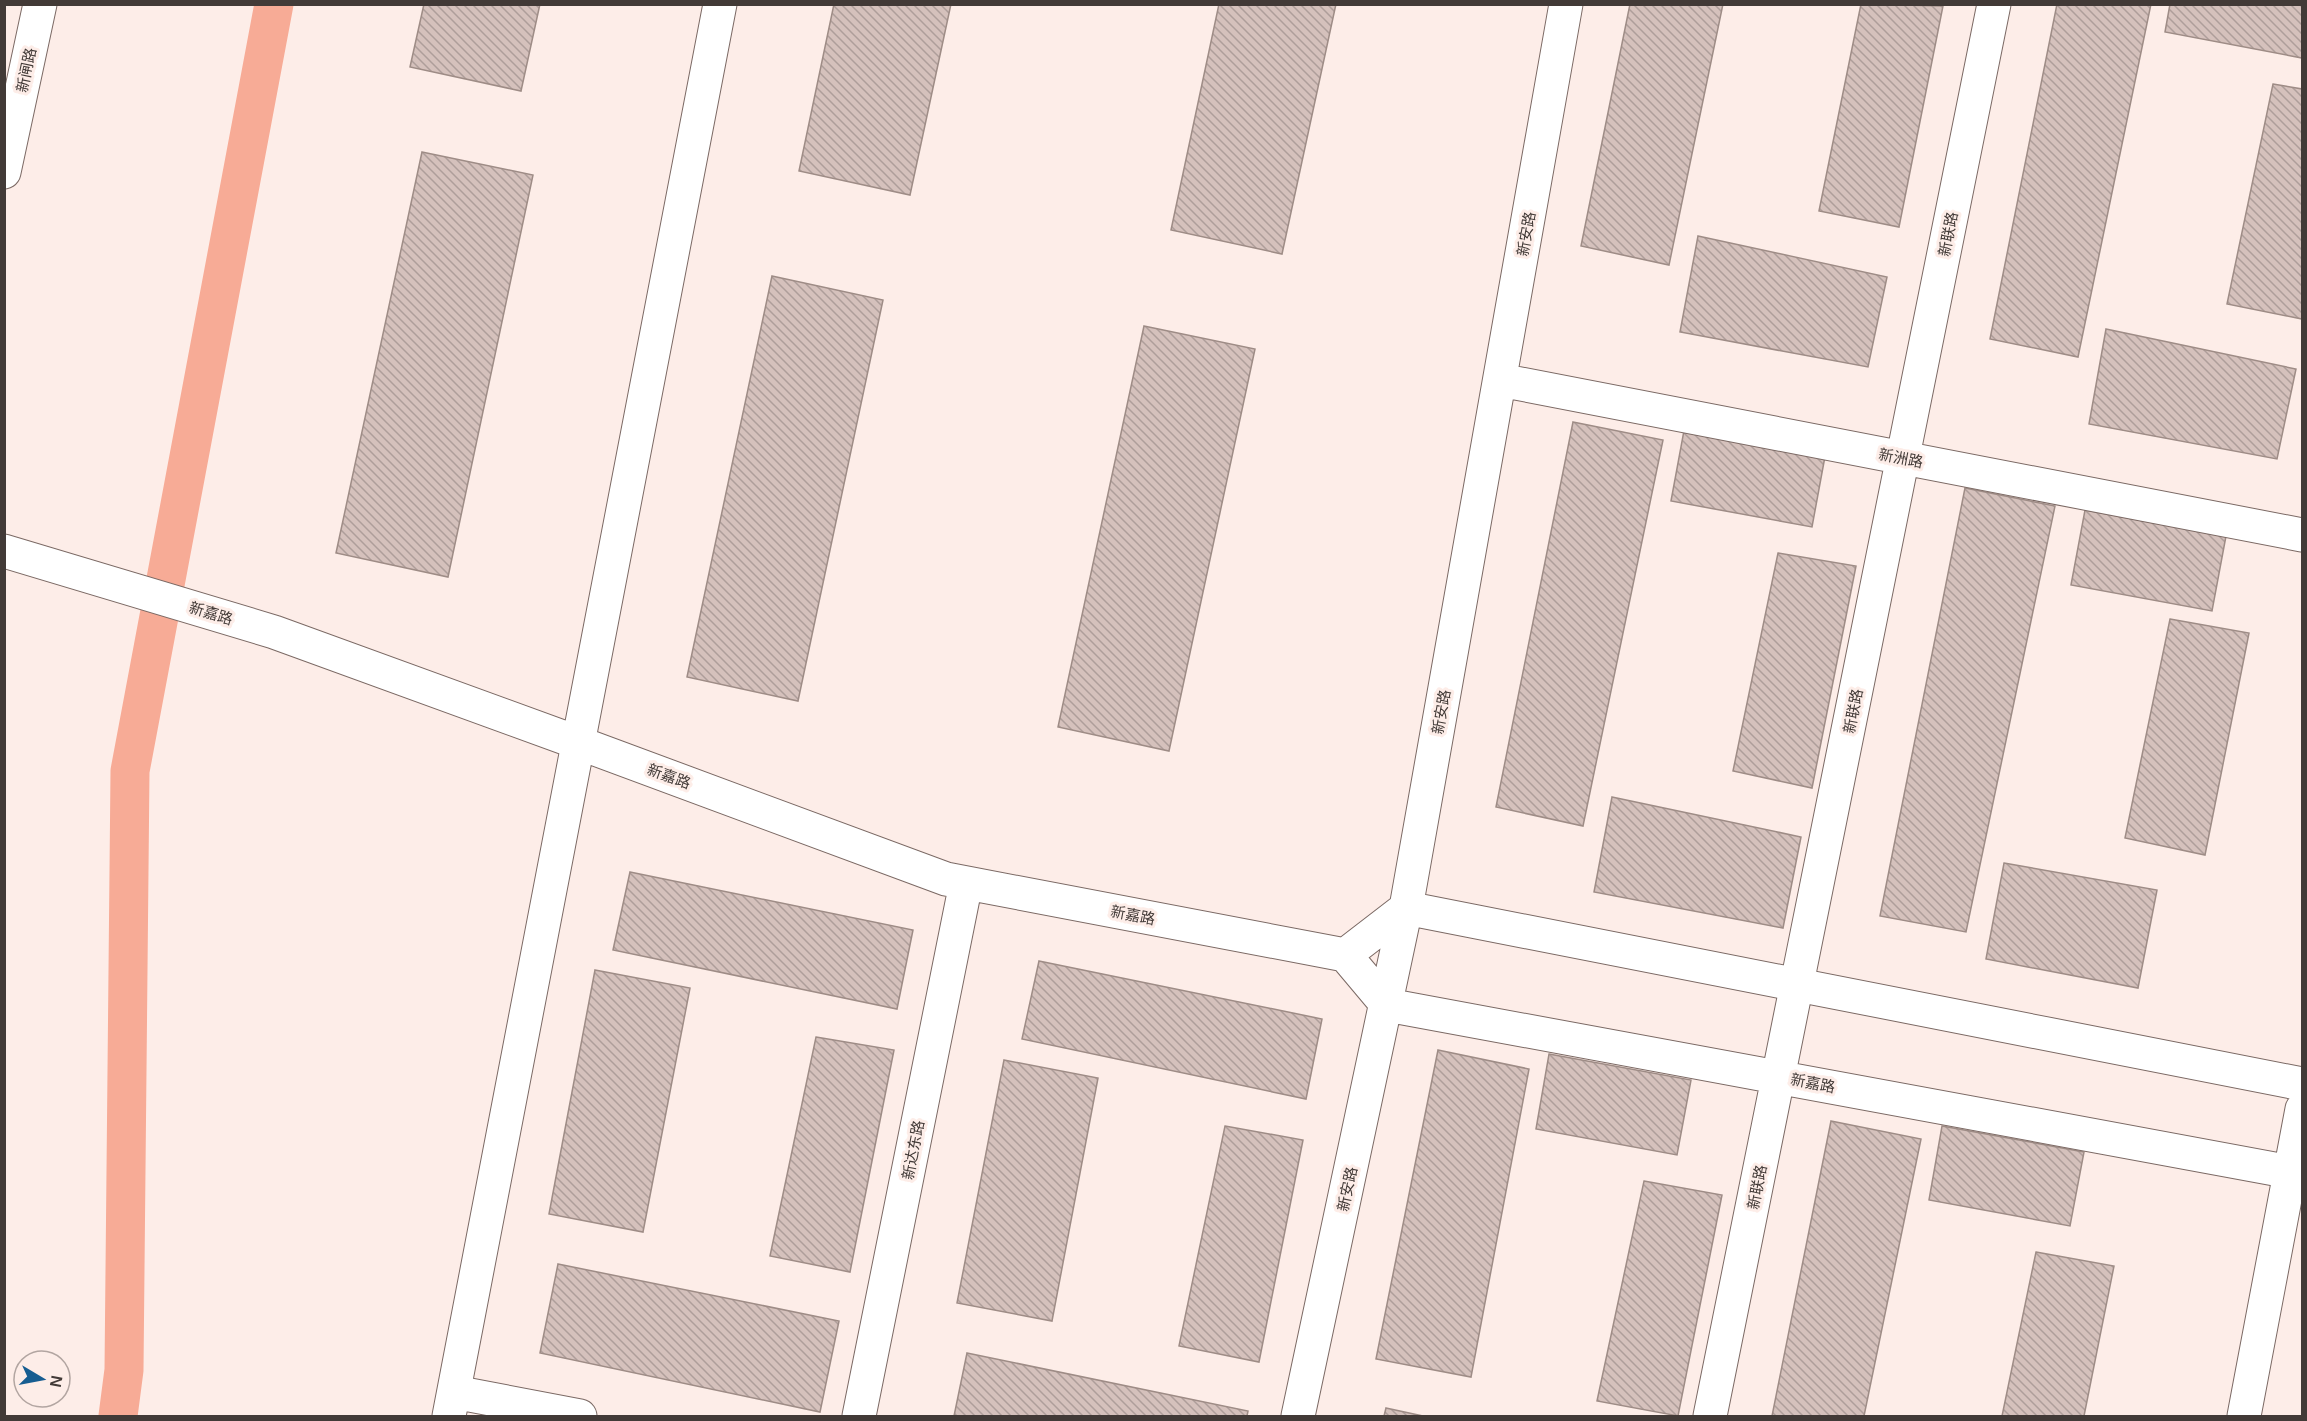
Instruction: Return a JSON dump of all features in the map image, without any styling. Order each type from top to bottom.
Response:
[{"type":"street","name":"新闸路","points":[[4,172],[40,4]]},
{"type":"street","points":[[580,1416],[451,1404],[720,4]]},
{"type":"street","name":"新安路","points":[[1298,1416],[1406,908],[1566,4]]},
{"type":"street","name":"新联路","points":[[1710,1416],[1994,4]]},
{"type":"street","name":"新洲路","points":[[1500,380],[2302,535]]},
{"type":"street","name":"新嘉路","points":[[4,551],[274,632],[579,742],[946,879],[1345,955]]},
{"type":"street","name":"新达东路","points":[[859,1416],[966,883]]},
{"type":"street","points":[[1387,1005],[1345,955],[1406,908],[2302,1084]]},
{"type":"street","name":"新嘉路","points":[[1387,1005],[2297,1172]]},
{"type":"street","points":[[2244,1416],[2297,1172],[2302,1109]]},
{"type":"building","points":[[424,4],[540,4],[521,91],[410,67]]},
{"type":"building","points":[[834,4],[951,4],[910,195],[799,171]]},
{"type":"building","points":[[1219,4],[1336,4],[1282,254],[1171,230]]},
{"type":"building","points":[[1630,4],[1723,4],[1669,265],[1581,246]]},
{"type":"building","points":[[1861,4],[1943,6],[1899,227],[1819,211]]},
{"type":"building","points":[[2057,4],[2151,4],[2078,357],[1990,339]]},
{"type":"building","points":[[2170,4],[2302,4],[2302,58],[2165,32]]},
{"type":"building","points":[[2273,84],[2302,89],[2302,319],[2227,304]]},
{"type":"building","points":[[422,152],[533,175],[448,577],[336,553]]},
{"type":"building","points":[[1698,236],[1887,277],[1868,367],[1680,332]]},
{"type":"building","points":[[772,276],[883,300],[798,701],[687,677]]},
{"type":"building","points":[[1144,326],[1255,349],[1169,751],[1058,727]]},
{"type":"building","points":[[2106,329],[2296,369],[2277,459],[2089,424]]},
{"type":"building","points":[[1573,422],[1663,440],[1583,826],[1496,807]]},
{"type":"building","points":[[1685,425],[1826,451],[1812,527],[1671,501]]},
{"type":"building","points":[[1965,488],[2055,506],[1966,932],[1880,916]]},
{"type":"building","points":[[2085,510],[2226,536],[2212,611],[2071,585]]},
{"type":"building","points":[[1778,553],[1856,566],[1812,788],[1733,771]]},
{"type":"building","points":[[2170,619],[2249,633],[2205,855],[2125,838]]},
{"type":"building","points":[[1612,797],[1801,837],[1783,928],[1594,892]]},
{"type":"building","points":[[2004,863],[2157,890],[2138,988],[1986,959]]},
{"type":"building","points":[[630,872],[913,930],[897,1009],[613,950]]},
{"type":"building","points":[[1039,961],[1322,1019],[1306,1099],[1022,1039]]},
{"type":"building","points":[[595,970],[690,988],[643,1232],[549,1214]]},
{"type":"building","points":[[816,1037],[894,1050],[850,1272],[770,1256]]},
{"type":"building","points":[[1438,1050],[1529,1069],[1471,1377],[1376,1359]]},
{"type":"building","points":[[1549,1054],[1691,1080],[1677,1155],[1536,1129]]},
{"type":"building","points":[[1004,1060],[1098,1078],[1052,1321],[957,1303]]},
{"type":"building","points":[[1831,1121],[1921,1139],[1864,1416],[1772,1416]]},
{"type":"building","points":[[1225,1126],[1303,1140],[1259,1362],[1179,1346]]},
{"type":"building","points":[[1942,1126],[2084,1152],[2070,1226],[1929,1200]]},
{"type":"building","points":[[1644,1181],[1722,1195],[1678,1416],[1597,1401]]},
{"type":"building","points":[[2036,1252],[2114,1266],[2084,1416],[2002,1416]]},
{"type":"building","points":[[558,1264],[839,1321],[820,1412],[540,1353]]},
{"type":"building","points":[[967,1353],[1248,1411],[1247,1416],[954,1416]]},
{"type":"building","points":[[1386,1408],[1423,1416],[1384,1416]]},
{"type":"waterway","points":[[118,1416],[124,1370],[130,771],[274,4]]}]
